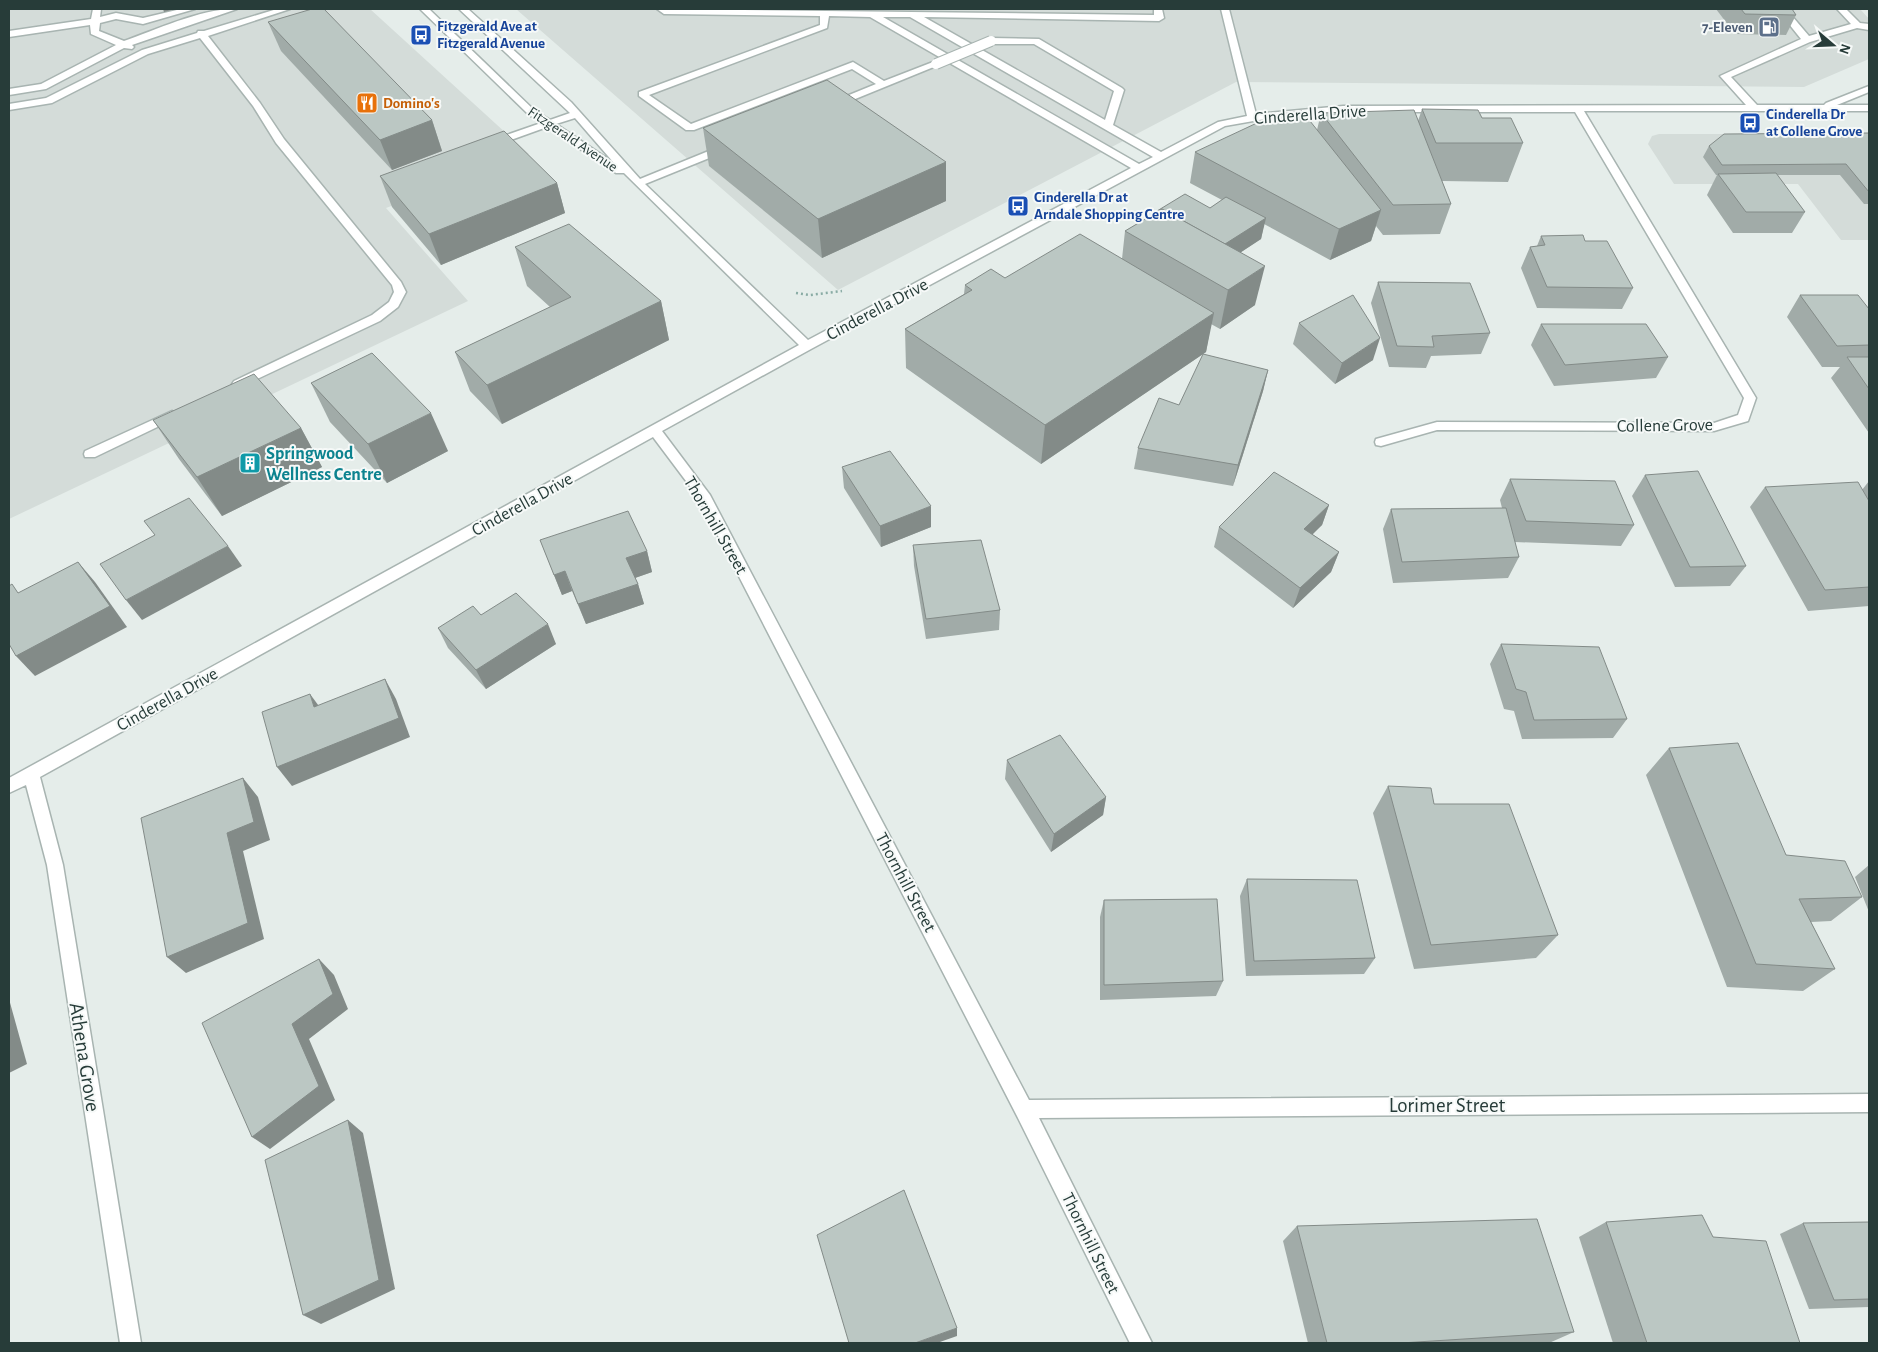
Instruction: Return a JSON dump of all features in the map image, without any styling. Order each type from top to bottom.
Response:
[{"type":"street","points":[[97,9],[94,32],[123,45],[145,52]]},
{"type":"street","points":[[9,34],[96,21],[116,16],[143,21],[191,9]]},
{"type":"street","points":[[9,92],[43,87],[123,45],[176,26],[234,9]]},
{"type":"street","points":[[9,107],[49,101],[145,52],[201,33],[286,9]]},
{"type":"street","name":"Fitzgerald Avenue","points":[[424,9],[531,112],[638,183]]},
{"type":"street","name":"Fitzgerald Avenue","points":[[462,9],[576,114],[638,183],[808,346]]},
{"type":"street","points":[[661,9],[664,11],[1159,18],[1158,9]]},
{"type":"street","points":[[1224,9],[1252,117]]},
{"type":"street","points":[[1781,9],[1807,40]]},
{"type":"street","points":[[1841,9],[1857,25]]},
{"type":"street","points":[[825,13],[824,26],[642,94],[690,128],[853,65],[884,85]]},
{"type":"street","points":[[871,14],[1138,168]]},
{"type":"street","points":[[912,15],[1160,156]]},
{"type":"street","points":[[1754,108],[1725,76],[1807,40],[1857,25],[1869,27]]},
{"type":"street","points":[[201,33],[257,105],[280,141],[397,284],[400,292],[394,304],[376,318],[225,390]]},
{"type":"street","points":[[830,106],[991,41],[1036,41],[1119,90],[1108,126]]},
{"type":"street","points":[[1820,108],[1869,89]]},
{"type":"street","points":[[1820,108],[1869,108]]},
{"type":"street","points":[[1820,108],[1869,112]]},
{"type":"street","name":"Cinderella Drive","points":[[9,786],[808,346],[1222,124],[1283,112],[1343,109],[1820,108]]},
{"type":"street","name":"Collene Grove","points":[[1381,442],[1437,426],[1714,426],[1744,418],[1750,398],[1578,109]]},
{"type":"street","points":[[480,148],[576,114]]},
{"type":"street","points":[[638,183],[738,143]]},
{"type":"street","points":[[90,454],[180,411]]},
{"type":"street","name":"Thornhill Street","points":[[655,431],[703,495],[1024,1109],[1141,1343]]},
{"type":"street","name":"Athena Grove","points":[[31,774],[54,865],[130,1343]]},
{"type":"street","name":"Lorimer Street","points":[[1024,1109],[1869,1102]]},
{"type":"shaded area","points":[[9,9],[370,9],[529,154],[386,208],[468,301],[9,519]]},
{"type":"shaded area","points":[[516,9],[1860,9],[1869,19],[1869,59],[1804,87],[1236,82],[838,290]]},
{"type":"shaded area","points":[[1659,134],[1869,134],[1869,240],[1841,240],[1798,184],[1674,184],[1648,144],[1652,136]]},
{"type":"building","points":[[312,9],[324,9],[432,120],[380,140],[268,22]]},
{"type":"building","points":[[1741,9],[1792,9],[1796,15],[1745,14]]},
{"type":"building","points":[[827,80],[946,162],[818,219],[703,128]]},
{"type":"building","points":[[1422,109],[1478,110],[1482,118],[1511,118],[1523,143],[1436,143]]},
{"type":"building","points":[[1414,110],[1451,204],[1393,205],[1321,113]]},
{"type":"building","points":[[1302,111],[1381,210],[1339,229],[1195,152],[1274,115]]},
{"type":"building","points":[[504,131],[557,183],[429,234],[380,176]]},
{"type":"building","points":[[1869,133],[1869,192],[1846,164],[1722,165],[1709,146],[1724,134]]},
{"type":"building","points":[[1776,173],[1805,212],[1746,212],[1718,174]]},
{"type":"building","points":[[1185,194],[1210,208],[1226,197],[1266,218],[1225,244],[1162,209],[1157,211]]},
{"type":"building","points":[[1162,209],[1265,266],[1228,290],[1125,231]]},
{"type":"building","points":[[569,224],[661,301],[487,385],[455,352],[571,297],[515,247]]},
{"type":"building","points":[[1080,234],[1214,313],[1045,425],[905,329],[972,290],[965,285],[991,269],[1005,278]]},
{"type":"building","points":[[1583,235],[1585,241],[1607,241],[1633,288],[1547,287],[1530,247],[1545,245],[1541,236]]},
{"type":"building","points":[[1378,282],[1470,283],[1490,333],[1432,336],[1434,347],[1397,346]]},
{"type":"building","points":[[1353,295],[1380,338],[1342,363],[1299,323]]},
{"type":"building","points":[[1800,295],[1858,295],[1869,309],[1869,345],[1837,346]]},
{"type":"building","points":[[1541,324],[1646,324],[1668,357],[1565,365]]},
{"type":"building","points":[[372,353],[431,413],[368,444],[311,383]]},
{"type":"building","points":[[1203,354],[1268,370],[1238,465],[1138,448],[1159,398],[1179,405]]},
{"type":"building","points":[[1847,357],[1869,357],[1869,389]]},
{"type":"building","points":[[254,374],[301,428],[197,477],[153,420]]},
{"type":"building","points":[[890,451],[931,506],[880,526],[842,467]]},
{"type":"building","points":[[1698,471],[1746,566],[1690,567],[1645,475]]},
{"type":"building","points":[[1274,472],[1329,505],[1304,529],[1339,552],[1300,588],[1219,527]]},
{"type":"building","points":[[1510,479],[1615,481],[1634,525],[1526,521]]},
{"type":"building","points":[[1858,482],[1869,501],[1869,587],[1825,590],[1765,487]]},
{"type":"building","points":[[189,498],[228,546],[126,600],[100,564],[155,535],[144,521]]},
{"type":"building","points":[[1506,508],[1519,557],[1402,562],[1391,509]]},
{"type":"building","points":[[628,511],[647,551],[626,558],[638,584],[578,604],[565,571],[554,575],[540,540]]},
{"type":"building","points":[[981,540],[1000,610],[926,619],[913,545]]},
{"type":"building","points":[[78,562],[110,606],[16,656],[9,644],[9,586],[12,584],[18,593]]},
{"type":"building","points":[[516,593],[548,624],[476,670],[438,628],[473,606],[481,615]]},
{"type":"building","points":[[1501,644],[1599,647],[1627,719],[1534,720],[1526,692],[1516,689]]},
{"type":"building","points":[[385,679],[399,718],[277,767],[262,712],[310,694],[314,707]]},
{"type":"building","points":[[1060,735],[1106,797],[1054,834],[1007,760]]},
{"type":"building","points":[[1738,743],[1786,855],[1845,861],[1862,897],[1799,899],[1835,969],[1756,964],[1669,748]]},
{"type":"building","points":[[243,778],[254,822],[227,833],[248,923],[167,957],[141,818]]},
{"type":"building","points":[[1388,786],[1431,788],[1434,804],[1509,804],[1558,935],[1431,945]]},
{"type":"building","points":[[1247,879],[1357,880],[1375,958],[1254,961]]},
{"type":"building","points":[[1217,899],[1223,981],[1104,985],[1104,900]]},
{"type":"building","points":[[319,959],[333,994],[292,1024],[319,1086],[252,1137],[202,1023]]},
{"type":"building","points":[[348,1120],[379,1280],[303,1315],[265,1160]]},
{"type":"building","points":[[904,1190],[957,1328],[915,1343],[849,1343],[817,1235]]},
{"type":"building","points":[[1702,1215],[1713,1237],[1766,1241],[1800,1343],[1647,1343],[1606,1222]]},
{"type":"building","points":[[1537,1219],[1574,1332],[1401,1343],[1327,1343],[1297,1226]]},
{"type":"building","points":[[1869,1222],[1869,1299],[1834,1300],[1803,1223]]},
{"type":"place","name":"7-Eleven","points":[[1769,27]]},
{"type":"place","name":"Fitzgerald Ave at Fitzgerald Avenue","points":[[421,35]]},
{"type":"place","name":"Domino's","points":[[367,103]]},
{"type":"place","name":"Cinderella Dr at Collene Grove","points":[[1750,123]]},
{"type":"place","name":"Cinderella Dr at Arndale Shopping Centre","points":[[1018,206]]},
{"type":"place","name":"Springwood Wellness Centre","points":[[250,463]]}]
